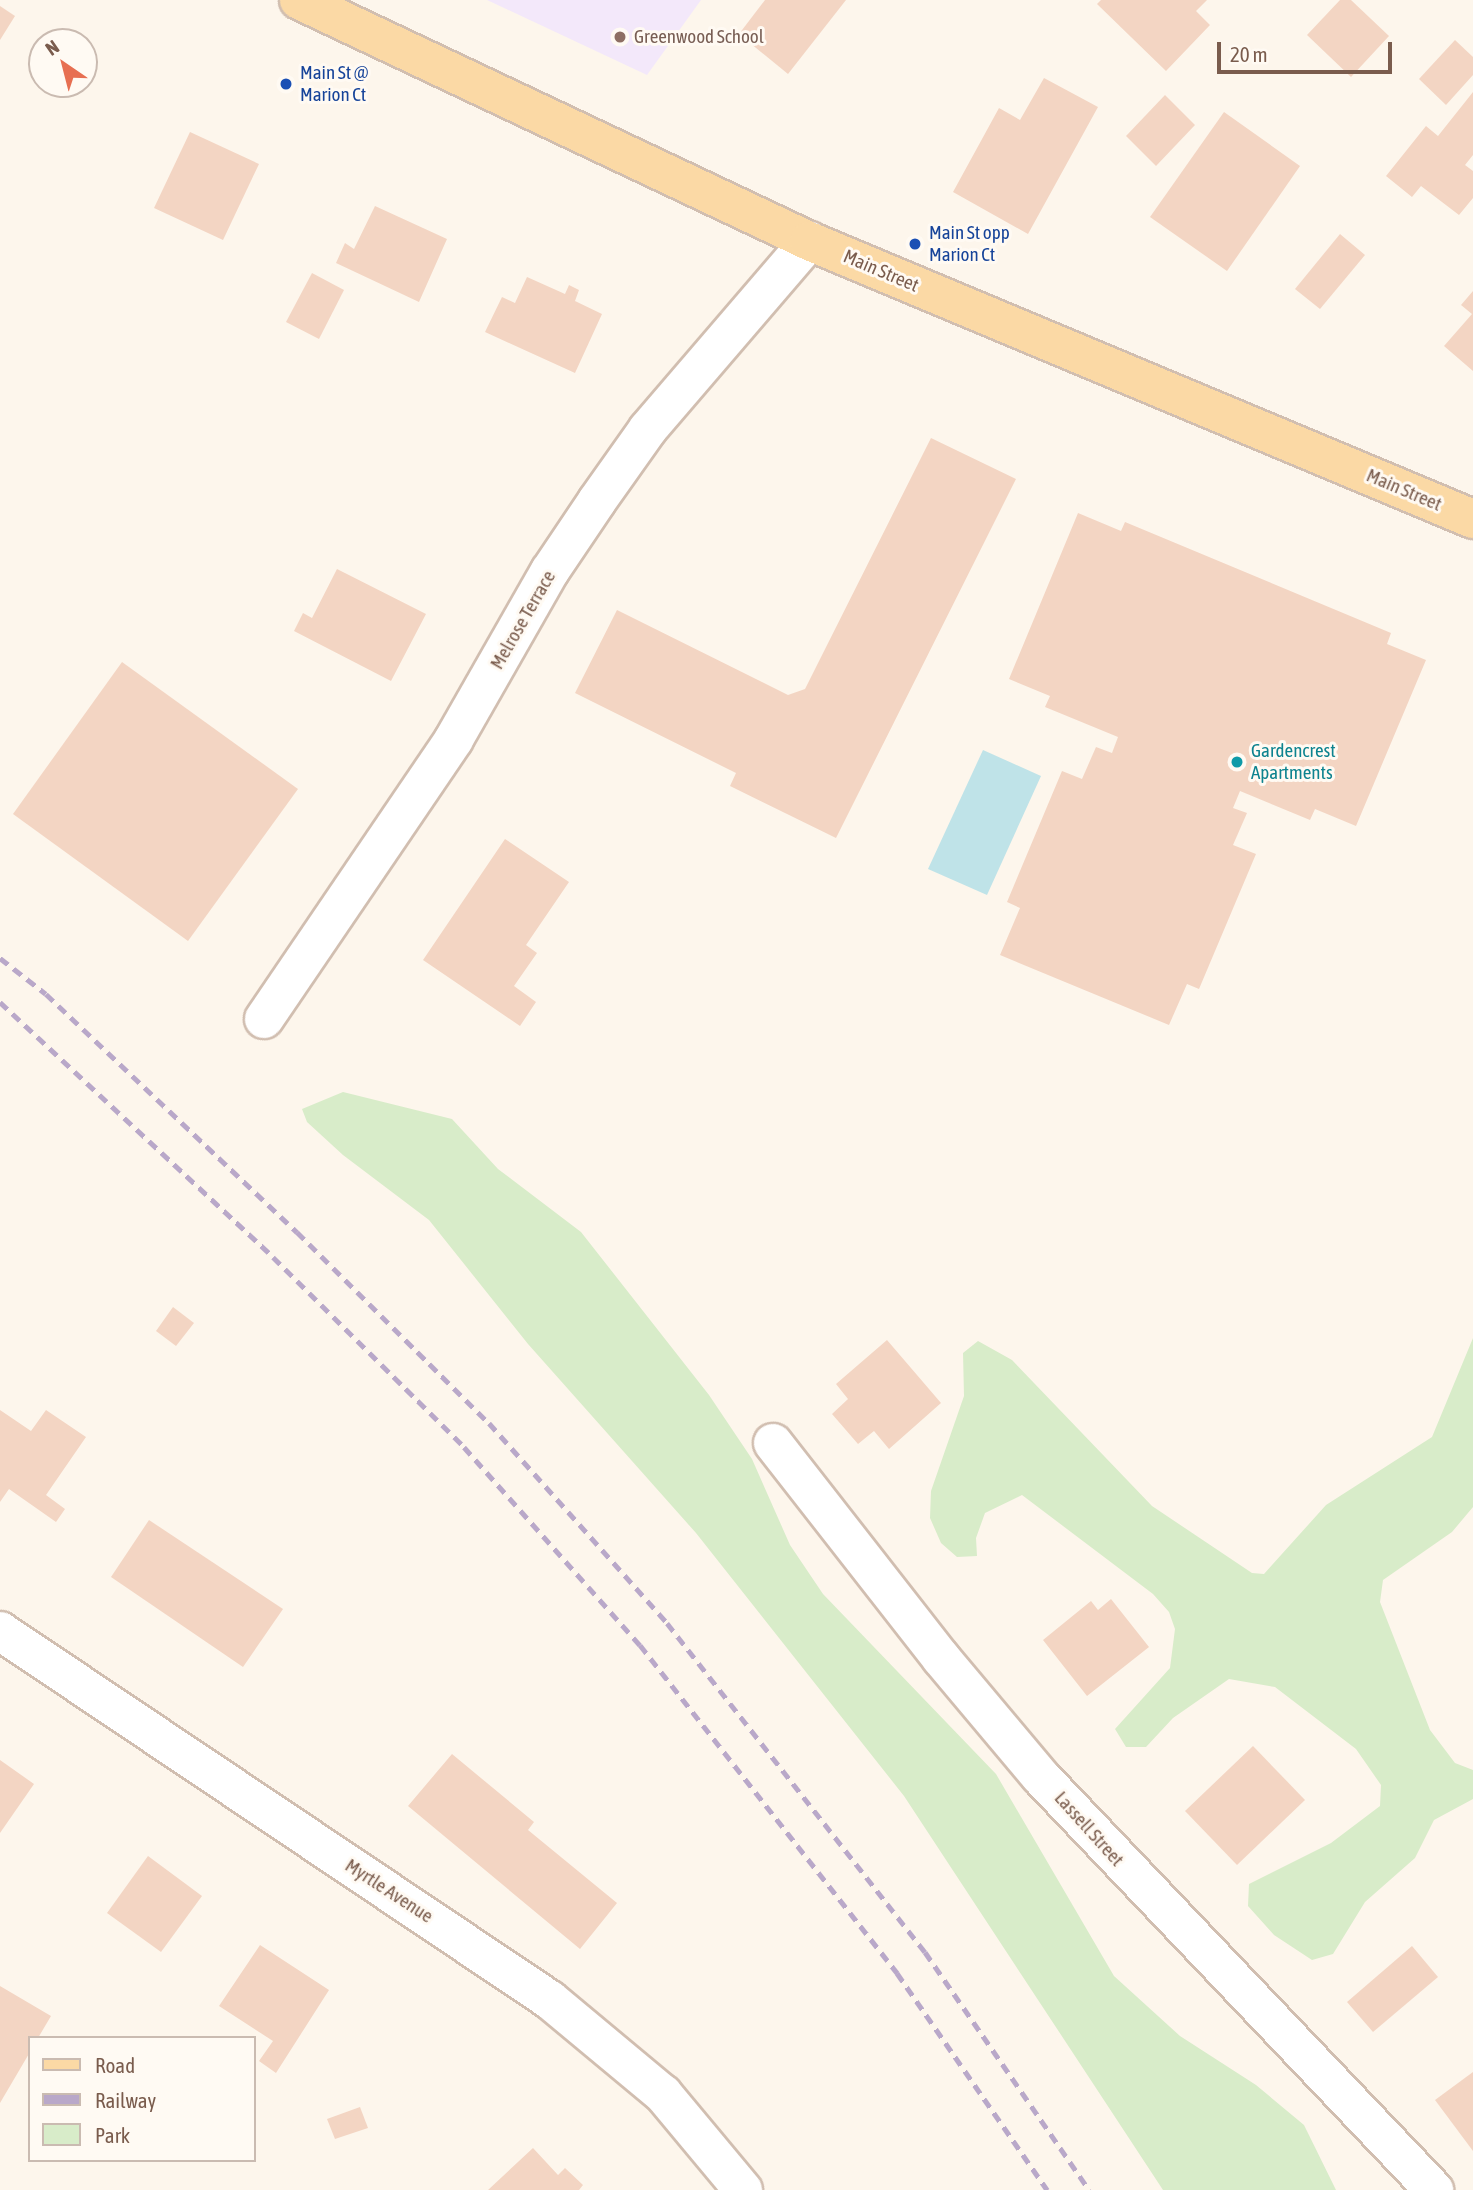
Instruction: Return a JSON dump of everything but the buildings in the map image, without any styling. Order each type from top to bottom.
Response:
[{"type":"main road","name":"Main Street","points":[[299,0],[809,241],[1473,519]]},
{"type":"street","name":"Melrose Terrace","points":[[264,1019],[454,739],[550,571],[597,501],[648,429],[809,241]]},
{"type":"street","name":"Lassell Street","points":[[773,1443],[941,1658],[1040,1776],[1433,2190]]},
{"type":"street","name":"Myrtle Avenue","points":[[0,1631],[550,2000],[663,2094],[743,2190]]},
{"type":"shaded area","name":"Greenwood School","points":[[487,0],[701,0],[647,75]]},
{"type":"green space","points":[[343,1092],[452,1119],[498,1169],[581,1232],[709,1395],[752,1459],[790,1545],[823,1594],[996,1774],[1114,1976],[1180,2036],[1256,2085],[1304,2125],[1336,2190],[1163,2190],[904,1796],[696,1533],[528,1344],[429,1220],[343,1155],[307,1122],[302,1109]]},
{"type":"green space","points":[[1473,1338],[1473,1507],[1452,1532],[1383,1580],[1380,1602],[1430,1730],[1455,1763],[1473,1770],[1473,1799],[1434,1820],[1415,1858],[1365,1902],[1333,1954],[1312,1960],[1274,1935],[1248,1906],[1249,1884],[1331,1843],[1380,1806],[1381,1785],[1356,1749],[1275,1687],[1229,1679],[1173,1718],[1146,1747],[1126,1747],[1115,1729],[1170,1668],[1175,1629],[1169,1612],[1153,1594],[1022,1495],[985,1513],[976,1538],[977,1556],[957,1557],[941,1543],[930,1518],[931,1491],[964,1396],[963,1353],[978,1341],[1012,1360],[1152,1506],[1252,1573],[1264,1574],[1326,1505],[1432,1437]]},
{"type":"water","points":[[983,750],[1041,776],[987,895],[928,869]]},
{"type":"railway","points":[[0,958],[46,994],[297,1232],[489,1423],[667,1623],[925,1952],[1089,2190]]},
{"type":"railway","points":[[0,1002],[273,1257],[464,1447],[640,1645],[897,1973],[1047,2190]]},
{"type":"place","name":"Greenwood School","points":[[620,37]]},
{"type":"place","name":"Main St @ Marion Ct","points":[[286,84]]},
{"type":"place","name":"Main St opp Marion Ct","points":[[915,244]]},
{"type":"place","name":"Gardencrest Apartments","points":[[1237,762]]}]
